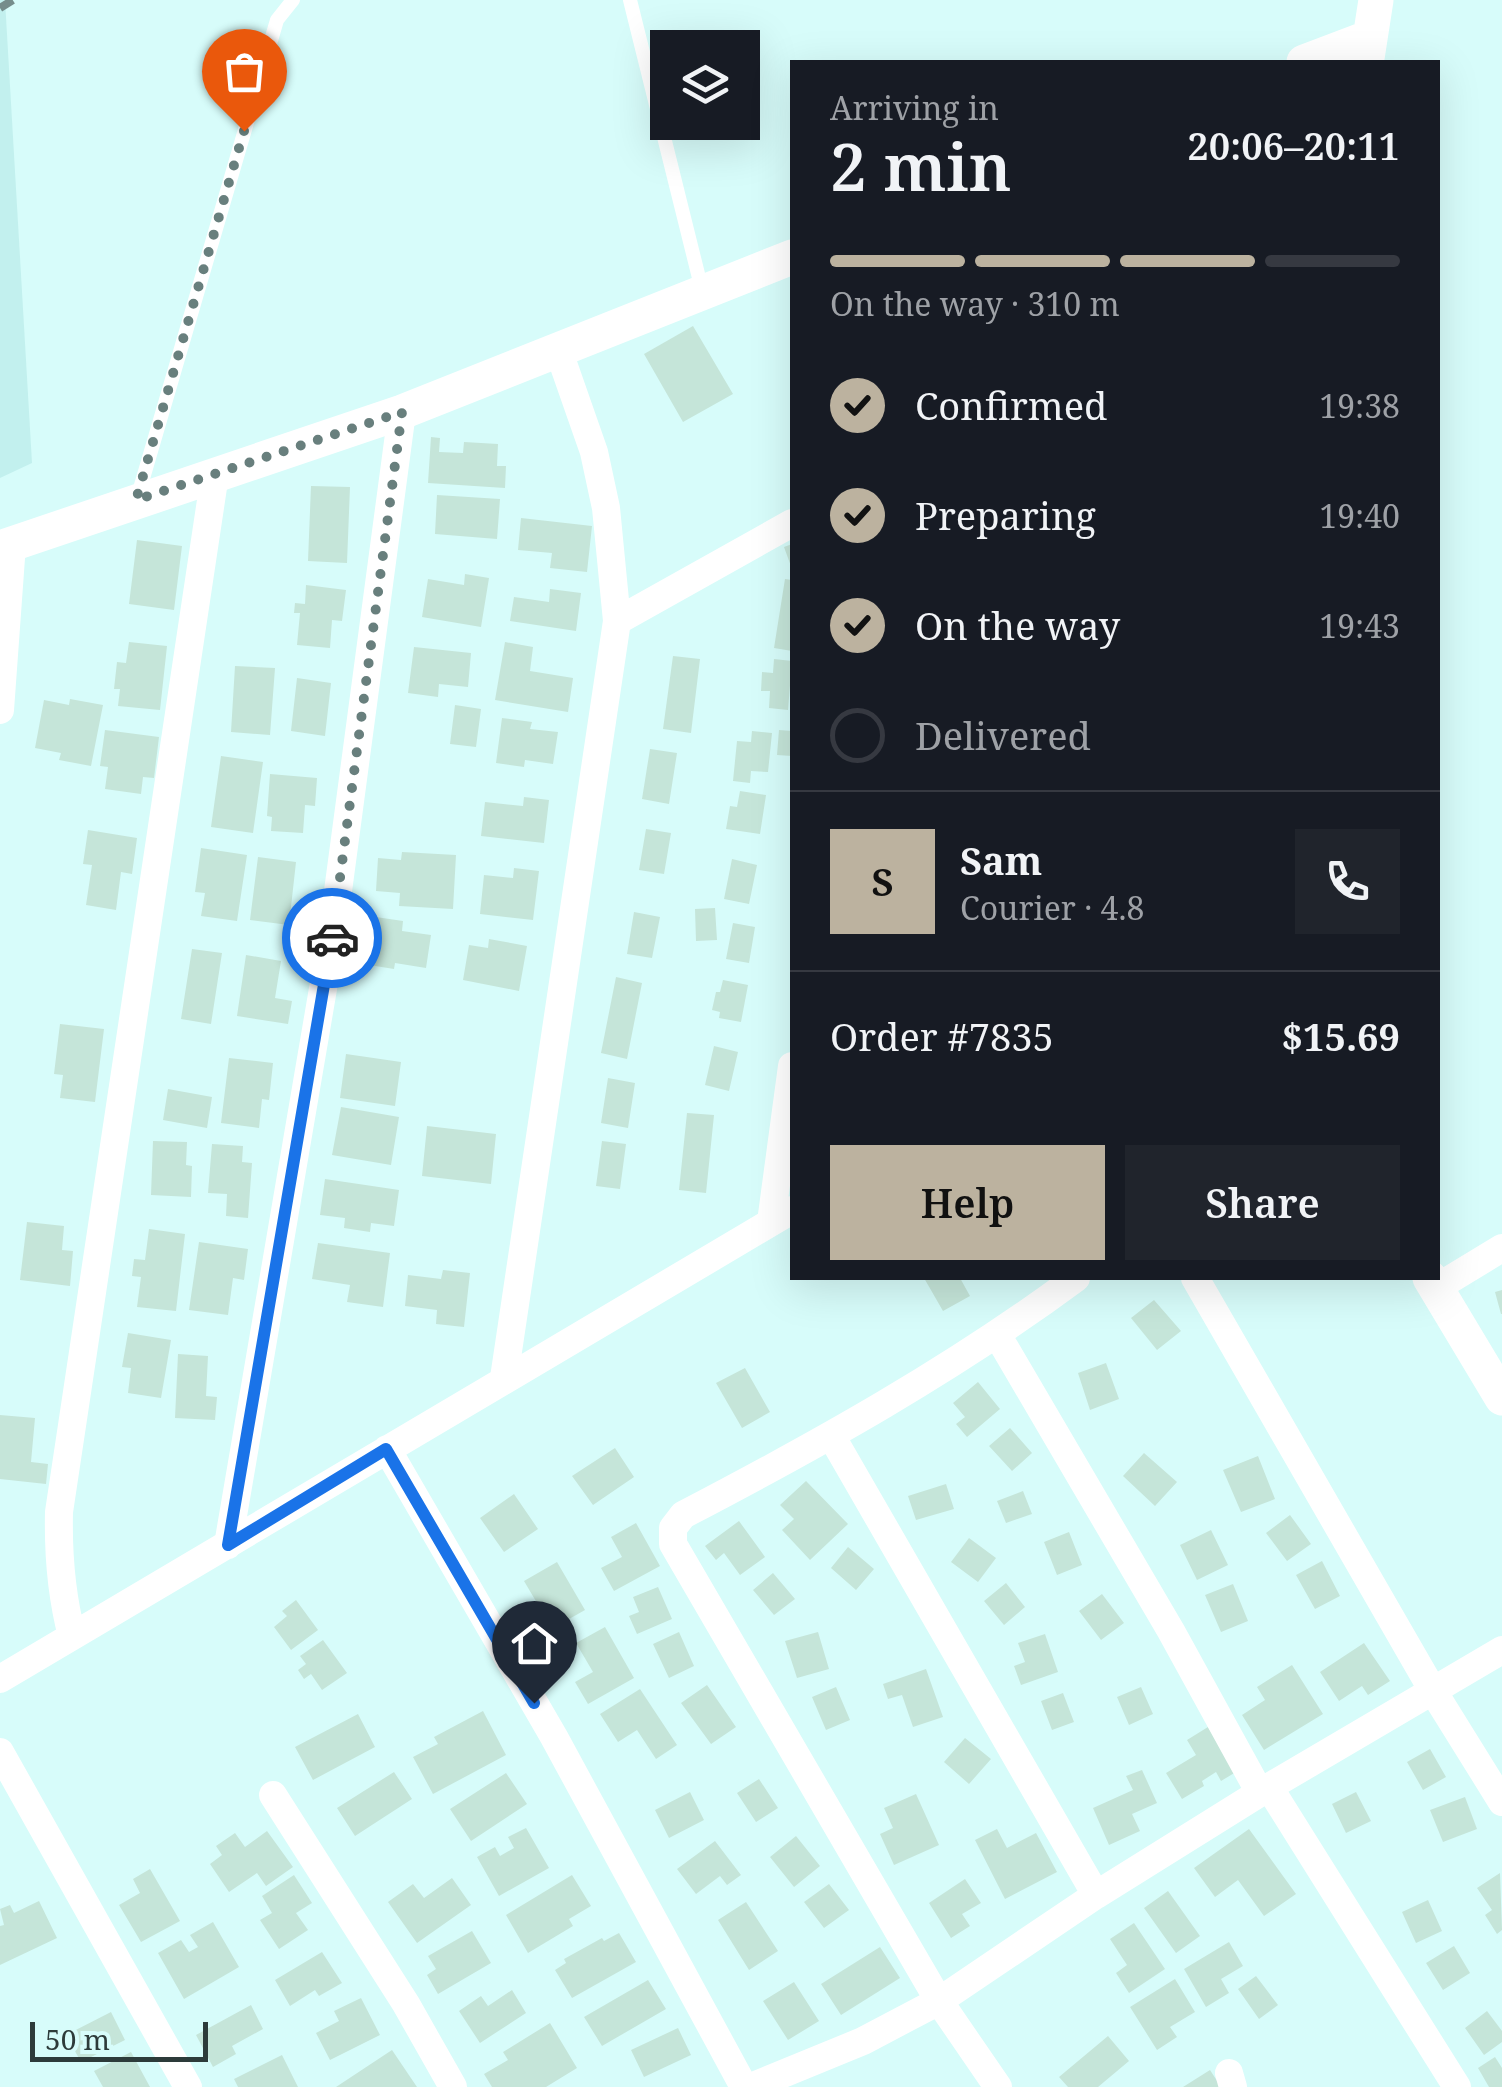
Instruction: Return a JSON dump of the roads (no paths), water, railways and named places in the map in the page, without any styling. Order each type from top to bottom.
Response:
[{"type":"street","points":[[1315,60],[1369,50],[1376,0]]},
{"type":"street","points":[[0,710],[6,546],[402,412],[790,258]]},
{"type":"street","points":[[504,1378],[617,621],[606,508],[594,452],[558,349]]},
{"type":"street","points":[[228,1545],[332,936],[402,412]]},
{"type":"street","points":[[72,1636],[62,1598],[58,1558],[60,1512],[215,474]]},
{"type":"street","points":[[617,621],[790,524]]},
{"type":"street","points":[[0,1679],[782,1216],[790,1096]]},
{"type":"street","points":[[1440,1279],[1502,1248]]},
{"type":"street","points":[[998,2087],[940,2002],[673,1544],[673,1528],[682,1516],[832,1437],[998,1336],[1073,1280]]},
{"type":"street","points":[[1196,1280],[1433,1691],[1502,1802]]},
{"type":"street","points":[[1433,1282],[1502,1398]]},
{"type":"street","points":[[998,1336],[1264,1790],[1457,2087]]},
{"type":"street","points":[[832,1437],[1096,1894]]},
{"type":"street","points":[[386,1449],[554,1737],[748,2087],[863,2042],[940,2002],[1096,1894],[1502,1650]]},
{"type":"street","points":[[0,1752],[188,2087]]},
{"type":"street","points":[[272,1795],[406,2004],[453,2087]]},
{"type":"lane","points":[[136,500],[277,20],[293,0]]},
{"type":"lane","points":[[630,0],[702,291]]},
{"type":"railway","points":[[0,8],[13,0]]}]
